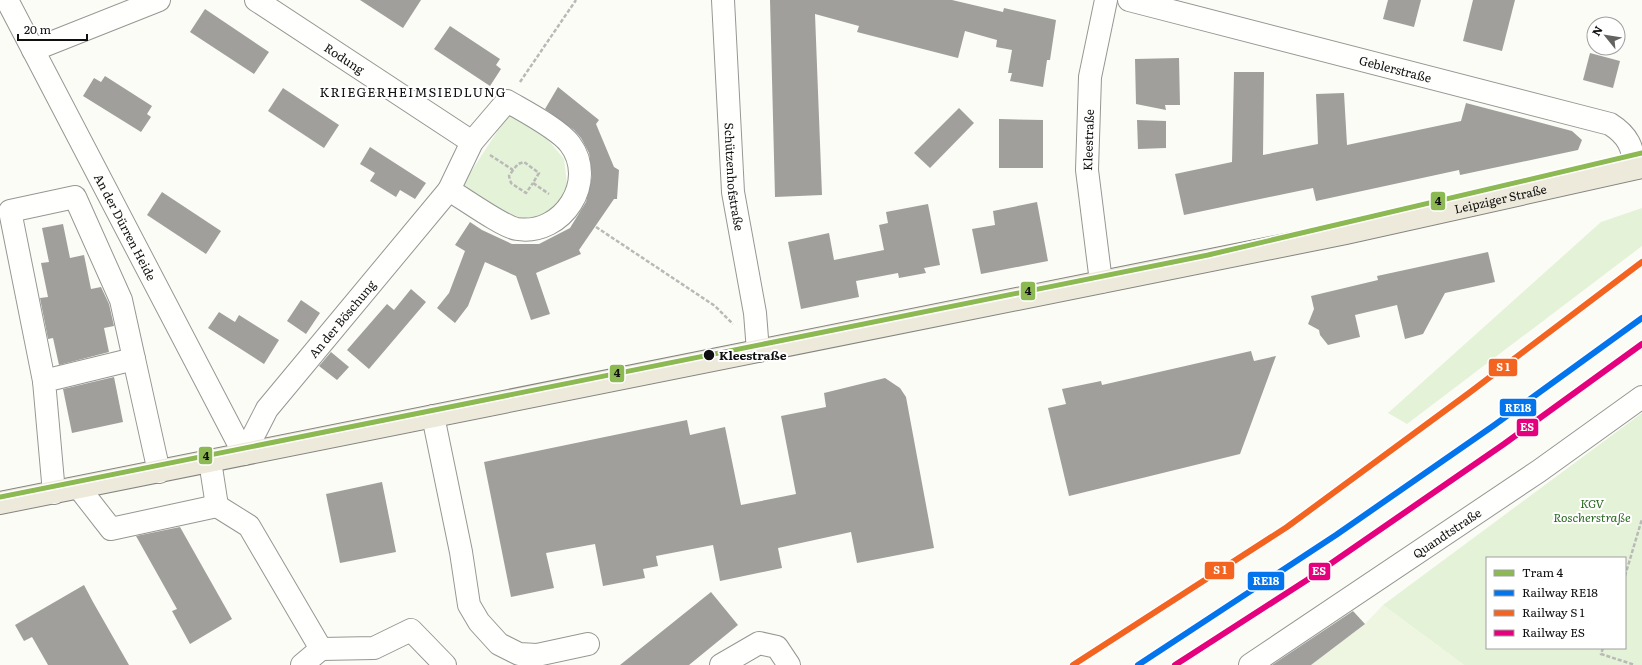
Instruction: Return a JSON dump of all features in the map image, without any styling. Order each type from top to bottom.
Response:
[{"type":"main road","name":"Leipziger Straße","points":[[0,503],[1346,233],[1639,167]]},
{"type":"street","name":"An der Dürren Heide","points":[[7,0],[244,454]]},
{"type":"street","points":[[33,50],[159,0]]},
{"type":"street","name":"Rodung","points":[[256,0],[472,142]]},
{"type":"street","name":"Schützenhofstraße","points":[[723,0],[733,192],[755,313],[758,351]]},
{"type":"street","name":"Kleestraße","points":[[1101,282],[1087,170],[1090,77],[1106,0]]},
{"type":"street","name":"Geblerstraße","points":[[1129,0],[1610,124],[1623,133],[1632,149],[1639,167]]},
{"type":"street","points":[[449,190],[516,229],[531,230],[548,224],[569,208],[577,194],[581,177],[578,158],[570,143],[556,131],[508,101]]},
{"type":"street","name":"An der Böschung","points":[[244,454],[267,409],[449,190],[472,142],[508,101]]},
{"type":"street","points":[[54,492],[44,381],[10,211],[75,197],[121,300],[159,472]]},
{"type":"street","points":[[44,381],[134,359]]},
{"type":"street","name":"Quandtstraße","points":[[1250,665],[1539,471],[1642,397]]},
{"type":"street","points":[[433,416],[461,552],[469,605],[479,622],[499,644],[519,654],[537,655],[588,644]]},
{"type":"street","points":[[210,461],[217,506]]},
{"type":"street","points":[[79,488],[111,529],[217,506],[249,526],[321,649]]},
{"type":"street","points":[[302,665],[321,649],[374,648],[411,630],[445,665]]},
{"type":"street","points":[[721,665],[759,643],[778,648],[789,665]]},
{"type":"path","points":[[508,101],[576,0]]},
{"type":"path","points":[[472,142],[513,170]]},
{"type":"path","points":[[524,162],[539,173],[534,183],[526,193],[511,183],[509,176],[518,164],[524,162]]},
{"type":"path","points":[[534,183],[569,208]]},
{"type":"path","points":[[596,227],[715,306],[758,351]]},
{"type":"path","points":[[1626,573],[1642,519]]},
{"type":"path","points":[[1603,649],[1601,654],[1635,665]]},
{"type":"green space","points":[[508,115],[544,135],[564,159],[567,184],[555,210],[536,221],[504,215],[461,187]]},
{"type":"green space","points":[[1642,208],[1642,246],[1407,424],[1388,413],[1601,222]]},
{"type":"green space","name":"KGV Roscherstraße","points":[[1642,413],[1642,665],[1464,665],[1383,605]]},
{"type":"green space","points":[[1383,605],[1464,665],[1311,665],[1365,624]]},
{"type":"building","points":[[360,0],[421,0],[403,28]]},
{"type":"building","points":[[770,0],[952,0],[1003,12],[1004,8],[1056,20],[1050,60],[1047,60],[1043,87],[1010,81],[1012,73],[1008,73],[1012,50],[996,47],[997,40],[965,31],[958,58],[857,32],[859,26],[815,14],[822,195],[775,197]]},
{"type":"building","points":[[1388,0],[1421,0],[1414,27],[1383,19]]},
{"type":"building","points":[[1473,0],[1515,0],[1502,51],[1463,41]]},
{"type":"building","points":[[205,9],[269,52],[254,74],[190,32]]},
{"type":"building","points":[[450,26],[500,59],[496,65],[501,69],[490,86],[434,49]]},
{"type":"building","points":[[1589,56],[1601,56],[1620,61],[1613,88],[1583,80]]},
{"type":"building","points":[[1179,58],[1180,105],[1165,105],[1166,110],[1136,104],[1135,59]]},
{"type":"building","points":[[1234,72],[1264,72],[1263,155],[1318,144],[1316,94],[1344,93],[1347,145],[1461,121],[1466,103],[1572,131],[1582,140],[1578,150],[1460,175],[1459,170],[1316,201],[1313,188],[1184,215],[1175,174],[1232,162]]},
{"type":"building","points":[[105,76],[152,106],[147,114],[151,117],[141,132],[83,96],[94,78],[101,82]]},
{"type":"building","points":[[558,87],[599,120],[596,124],[614,167],[619,170],[617,199],[614,199],[579,250],[581,254],[536,273],[550,314],[531,320],[516,276],[485,262],[468,306],[455,323],[437,308],[449,293],[465,251],[455,245],[470,222],[482,230],[512,244],[539,244],[570,228],[586,202],[592,176],[589,153],[581,138],[574,130],[545,109]]},
{"type":"building","points":[[283,88],[339,125],[324,148],[268,111]]},
{"type":"building","points":[[959,108],[974,123],[930,168],[914,153]]},
{"type":"building","points":[[999,119],[1043,120],[1043,168],[999,168]]},
{"type":"building","points":[[1137,120],[1166,121],[1166,148],[1138,149]]},
{"type":"building","points":[[370,147],[426,183],[415,199],[400,190],[396,197],[370,181],[375,173],[360,164]]},
{"type":"building","points":[[162,192],[221,231],[206,254],[147,215]]},
{"type":"building","points":[[1037,202],[1048,261],[981,274],[972,229],[995,225],[993,211]]},
{"type":"building","points":[[928,204],[940,265],[924,268],[926,273],[899,278],[898,273],[856,281],[859,297],[801,309],[788,242],[829,233],[834,260],[884,250],[879,225],[888,223],[886,212]]},
{"type":"building","points":[[63,224],[70,258],[84,255],[91,289],[101,287],[109,304],[114,326],[104,328],[109,352],[59,365],[53,338],[48,339],[40,298],[48,297],[41,263],[49,262],[42,228]]},
{"type":"building","points":[[1488,252],[1495,282],[1445,293],[1423,334],[1405,339],[1397,305],[1355,315],[1360,337],[1328,345],[1320,335],[1319,330],[1308,324],[1314,309],[1311,296],[1378,280],[1377,276]]},
{"type":"building","points":[[411,289],[426,302],[369,369],[347,350],[387,304],[394,310]]},
{"type":"building","points":[[301,300],[320,313],[306,334],[287,321]]},
{"type":"building","points":[[219,312],[235,322],[239,315],[279,340],[264,364],[208,328]]},
{"type":"building","points":[[1251,351],[1254,361],[1276,356],[1240,454],[1069,496],[1048,408],[1066,404],[1062,389],[1101,381],[1102,385]]},
{"type":"building","points":[[331,352],[349,367],[337,380],[319,366]]},
{"type":"building","points":[[114,377],[123,422],[72,433],[63,389]]},
{"type":"building","points":[[885,378],[900,388],[906,397],[934,548],[857,563],[851,532],[778,548],[782,568],[720,581],[713,545],[656,556],[658,566],[643,569],[645,578],[603,586],[595,544],[546,553],[554,588],[511,597],[484,462],[687,420],[690,435],[725,427],[741,505],[796,494],[781,416],[826,407],[824,393]]},
{"type":"building","points":[[382,482],[396,552],[340,563],[326,494]]},
{"type":"building","points":[[180,527],[232,619],[190,644],[172,611],[177,609],[136,536]]},
{"type":"building","points":[[84,585],[129,665],[48,665],[32,637],[24,641],[15,625]]},
{"type":"building","points":[[711,592],[738,625],[689,665],[620,665]]},
{"type":"building","points":[[1353,611],[1365,624],[1311,665],[1272,665]]},
{"type":"tram line","name":"4","points":[[0,497],[1208,255],[1642,153]]},
{"type":"rail line","name":"RE18","points":[[1138,665],[1336,535],[1493,426],[1642,318]]},
{"type":"rail line","name":"ES","points":[[1175,665],[1307,580],[1504,444],[1642,344]]},
{"type":"transit line","points":[[1073,665],[1287,527],[1469,393],[1642,262]]},
{"type":"place","name":"Kleestraße","points":[[709,355]]},
{"type":"district","name":"KRIEGERHEIMSIEDLUNG","points":[[413,91]]}]
